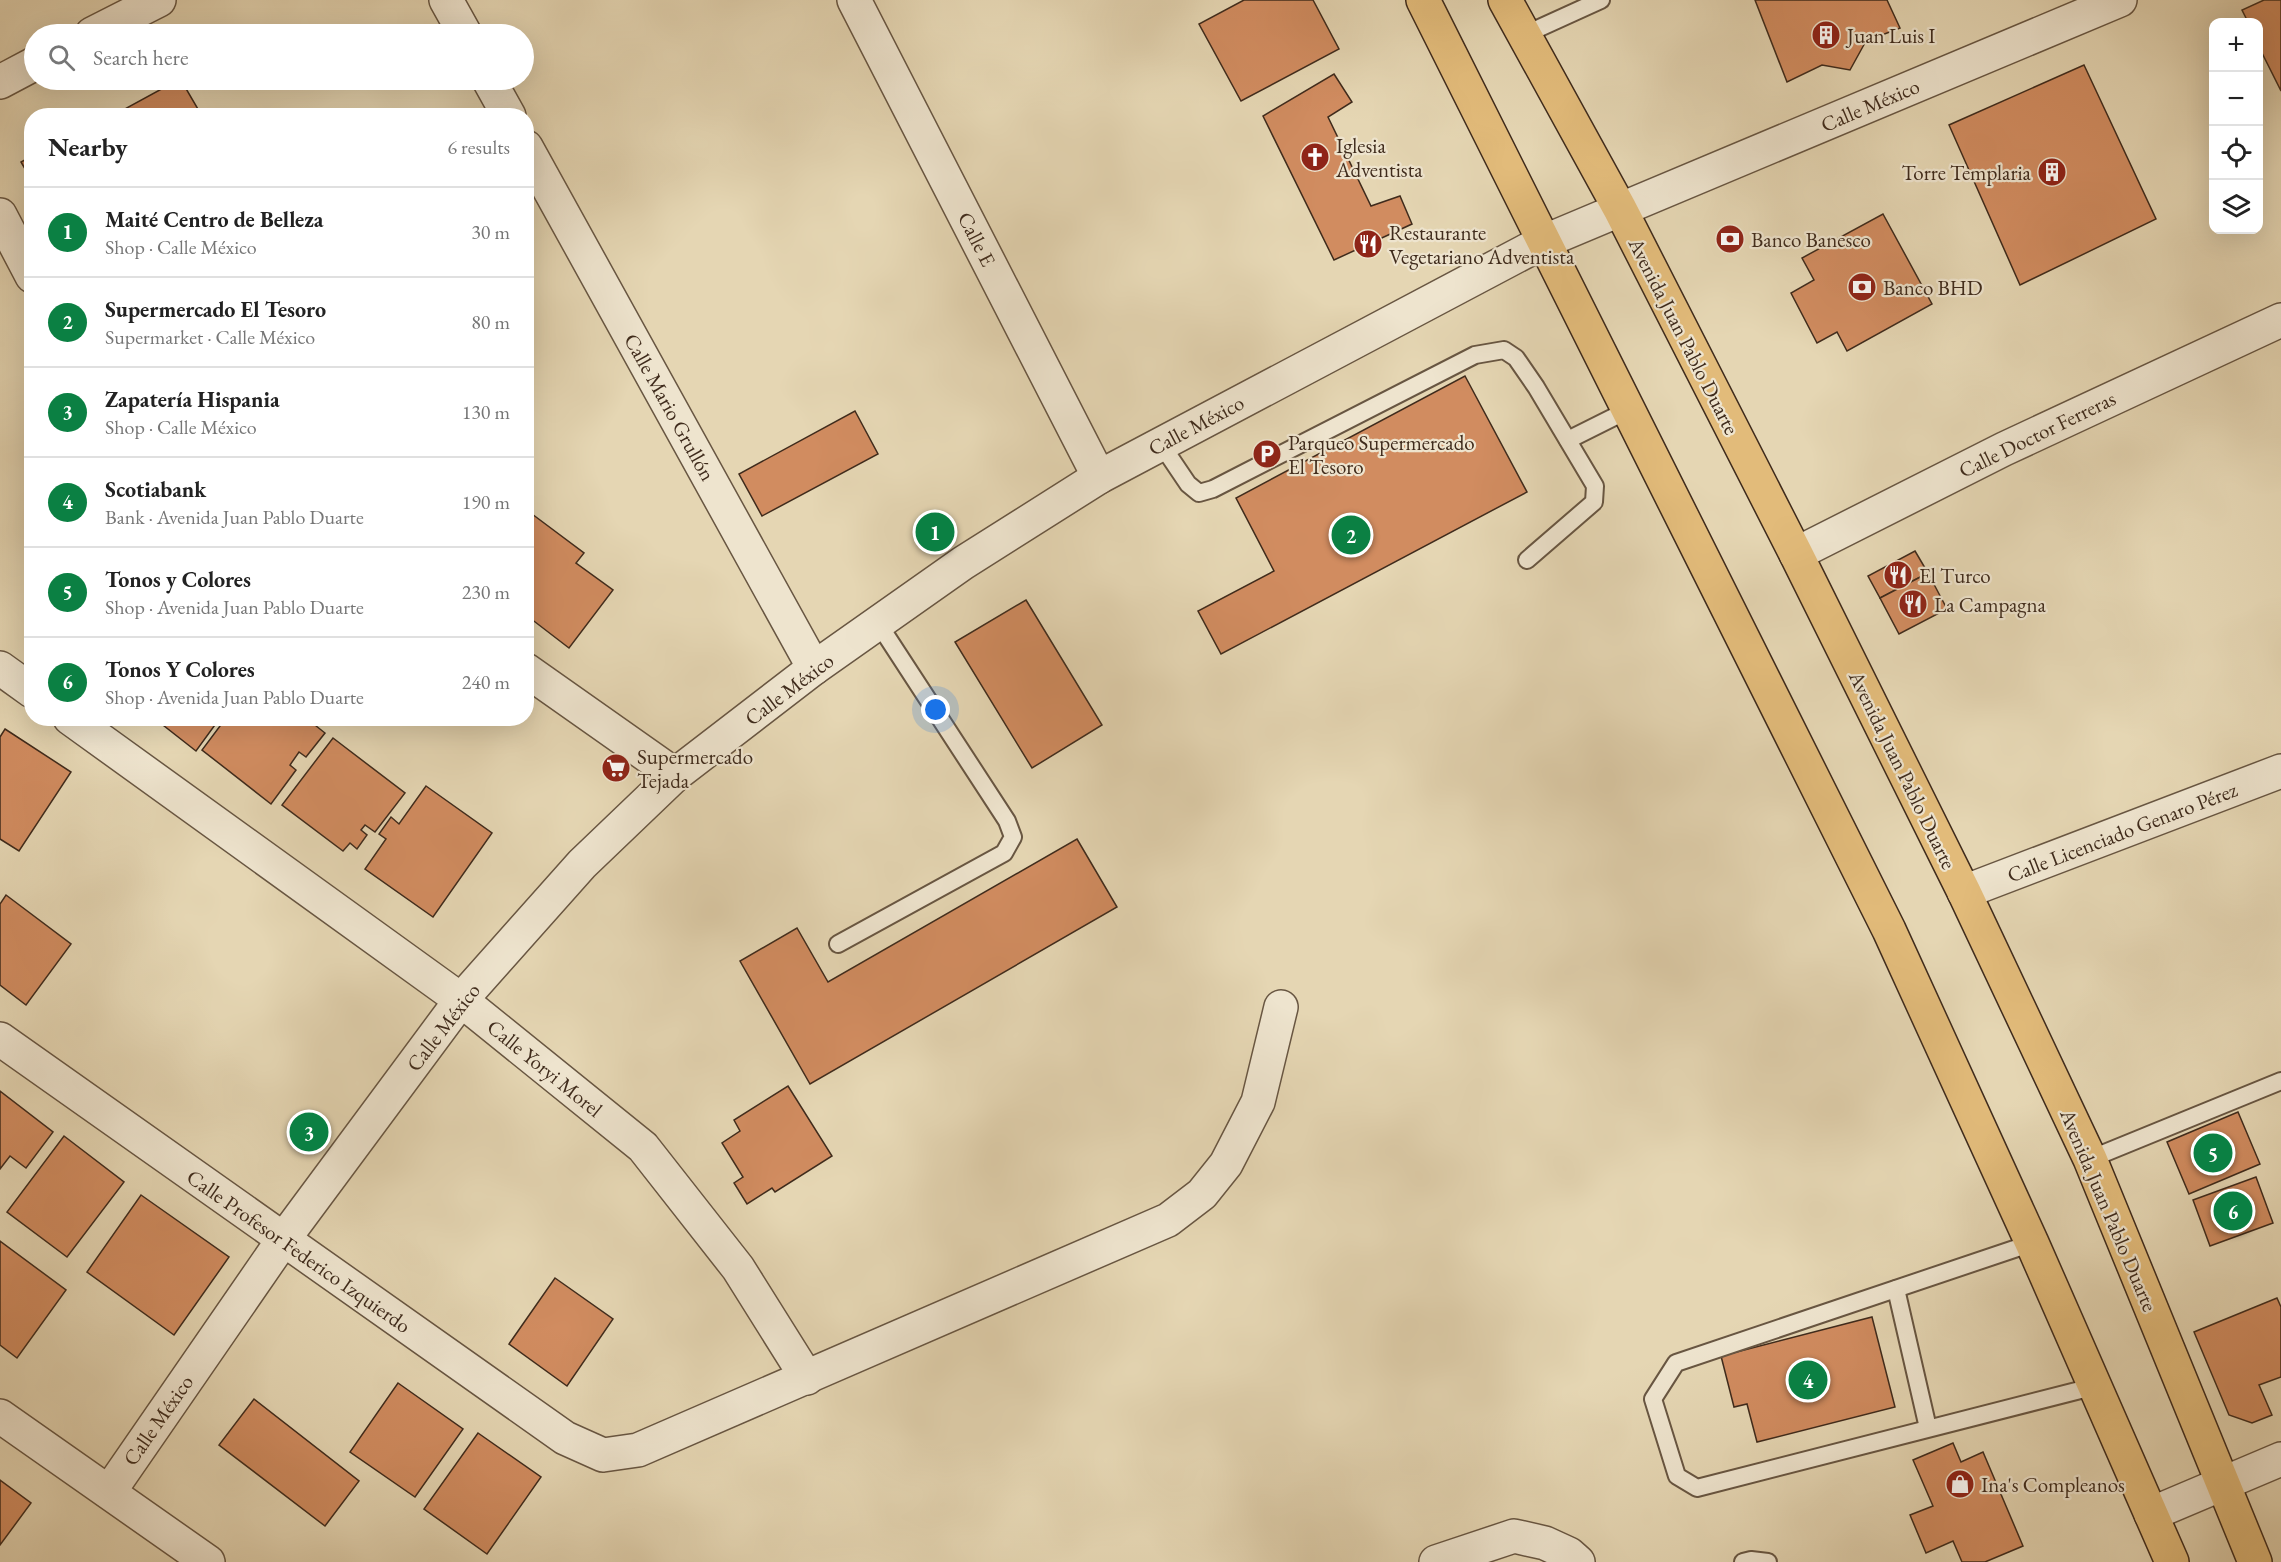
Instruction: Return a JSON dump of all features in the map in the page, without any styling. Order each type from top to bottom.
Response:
[{"type":"main road","points":[[1423,0],[1889,930],[2032,1243],[2172,1562]]},
{"type":"main road","name":"Avenida Juan Pablo Duarte","points":[[1505,0],[1620,209],[1796,554],[1964,892],[2090,1159],[2254,1562]]},
{"type":"street","points":[[112,24],[159,0]]},
{"type":"street","points":[[446,0],[459,24]]},
{"type":"street","name":"Calle E","points":[[854,0],[1099,477]]},
{"type":"street","name":"Calle México","points":[[109,1492],[283,1240],[461,1000],[582,864],[675,775],[814,668],[963,563],[1099,477],[1543,242],[2120,0]]},
{"type":"street","points":[[0,82],[24,69]]},
{"type":"street","points":[[495,90],[505,108]]},
{"type":"street","name":"Calle Mario Grullón","points":[[534,161],[814,668]]},
{"type":"street","points":[[0,215],[24,261]]},
{"type":"street","name":"Calle Doctor Ferreras","points":[[1796,554],[2004,449],[2281,320]]},
{"type":"street","points":[[0,668],[24,685]]},
{"type":"street","points":[[534,676],[675,775]]},
{"type":"street","name":"Calle Yoryi Morel","points":[[81,726],[461,1000],[643,1147],[738,1268],[807,1378]]},
{"type":"street","name":"Calle Licenciado Genaro Pérez","points":[[1964,892],[2281,771]]},
{"type":"street","points":[[807,1378],[1168,1220],[1202,1194],[1226,1164],[1258,1102],[1281,1007]]},
{"type":"street","name":"Calle Profesor Federico Izquierdo","points":[[0,1039],[565,1438],[603,1455],[638,1450],[807,1378]]},
{"type":"street","points":[[0,1416],[208,1562]]},
{"type":"street","points":[[2151,1514],[2281,1459]]},
{"type":"street","points":[[1436,1562],[1514,1536],[1545,1542],[1569,1554],[1578,1562]]},
{"type":"lane","points":[[1524,35],[1600,0]]},
{"type":"lane","points":[[1161,444],[1188,484],[1199,493],[1213,489],[1474,355],[1504,350],[1516,358],[1595,486],[1594,502],[1527,560]]},
{"type":"lane","points":[[1568,440],[1628,410]]},
{"type":"lane","points":[[838,944],[1004,853],[1013,837],[1007,821],[878,623]]},
{"type":"lane","points":[[2090,1159],[2281,1081]]},
{"type":"lane","points":[[2032,1243],[1676,1363],[1653,1399],[1677,1476],[1696,1488],[2096,1386]]},
{"type":"lane","points":[[1896,1289],[1928,1428]]},
{"type":"lane","points":[[1743,1562],[1750,1560],[1768,1562]]},
{"type":"building","points":[[1244,0],[1313,0],[1339,49],[1241,101],[1199,24]]},
{"type":"building","name":"Juan Luis I","points":[[1755,0],[1887,0],[1900,28],[1866,41],[1850,70],[1822,65],[1787,82]]},
{"type":"building","points":[[2264,0],[2281,0],[2281,91],[2263,55],[2263,18],[2246,18],[2242,10]]},
{"type":"building","name":"Torre Templaria","points":[[2084,65],[2156,219],[2020,285],[1949,125]]},
{"type":"building","name":"Iglesia Adventista","points":[[1334,74],[1352,102],[1328,117],[1371,206],[1400,196],[1412,224],[1334,260],[1263,116]]},
{"type":"building","points":[[160,90],[187,90],[197,108],[127,108]]},
{"type":"building","name":"Banco BHD","points":[[1883,214],[1932,304],[1847,351],[1837,332],[1817,343],[1791,293],[1814,280],[1802,258]]},
{"type":"building","points":[[1465,376],[1527,492],[1221,654],[1198,611],[1274,571],[1236,498]]},
{"type":"building","points":[[855,411],[878,454],[762,516],[739,474]]},
{"type":"building","points":[[534,516],[584,553],[576,563],[613,590],[569,648],[534,621]]},
{"type":"building","name":"El Turco","points":[[1915,551],[1928,573],[1880,598],[1868,576]]},
{"type":"building","name":"La Campagna","points":[[1928,573],[1947,609],[1899,634],[1880,598]]},
{"type":"building","points":[[1026,600],[1102,725],[1032,768],[955,642]]},
{"type":"building","points":[[164,726],[214,726],[196,751]]},
{"type":"building","points":[[220,726],[316,726],[325,733],[306,757],[299,752],[290,765],[296,770],[271,804],[202,750]]},
{"type":"building","points":[[5,729],[71,772],[19,851],[0,839],[0,737]]},
{"type":"building","points":[[333,738],[405,793],[375,832],[365,825],[361,830],[367,835],[357,849],[350,843],[343,851],[282,805]]},
{"type":"building","points":[[426,786],[492,833],[433,917],[365,869],[386,839],[379,834],[391,817],[399,824]]},
{"type":"building","points":[[1077,839],[1117,907],[810,1084],[740,961],[797,928],[828,982]]},
{"type":"building","points":[[6,895],[71,944],[26,1005],[0,985],[0,904]]},
{"type":"building","points":[[788,1086],[832,1156],[775,1192],[772,1188],[747,1204],[734,1183],[743,1177],[722,1143],[740,1131],[734,1120]]},
{"type":"building","points":[[0,1091],[53,1132],[26,1168],[10,1156],[0,1169]]},
{"type":"building","points":[[2238,1112],[2260,1164],[2189,1194],[2167,1142]]},
{"type":"building","points":[[64,1136],[124,1182],[67,1257],[7,1212]]},
{"type":"building","points":[[2256,1177],[2273,1223],[2210,1246],[2193,1200]]},
{"type":"building","points":[[141,1195],[229,1257],[174,1335],[87,1272]]},
{"type":"building","points":[[0,1241],[66,1290],[17,1358],[0,1345]]},
{"type":"building","points":[[555,1278],[613,1319],[567,1386],[509,1344]]},
{"type":"building","points":[[2277,1298],[2281,1307],[2281,1377],[2259,1385],[2272,1415],[2252,1423],[2229,1415],[2194,1332]]},
{"type":"building","points":[[1872,1317],[1895,1407],[1757,1442],[1747,1404],[1734,1407],[1721,1356]]},
{"type":"building","points":[[398,1383],[463,1429],[415,1497],[350,1452]]},
{"type":"building","points":[[254,1399],[359,1481],[325,1526],[219,1445]]},
{"type":"building","points":[[478,1433],[541,1477],[487,1554],[424,1509]]},
{"type":"building","name":"Ina's Compleanos","points":[[1953,1443],[1961,1462],[1983,1452],[2023,1546],[1985,1562],[1962,1562],[1953,1541],[1926,1553],[1910,1515],[1933,1506],[1913,1460]]},
{"type":"building","points":[[0,1480],[31,1503],[0,1545]]},
{"type":"place","name":"Juan Luis I","points":[[1826,35]]},
{"type":"place","name":"Iglesia Adventista","points":[[1315,157]]},
{"type":"place","name":"Torre Templaria","points":[[2052,172]]},
{"type":"place","name":"Banco Banesco","points":[[1730,239]]},
{"type":"place","name":"Restaurante Vegetariano Adventista","points":[[1368,244]]},
{"type":"place","name":"Banco BHD","points":[[1862,287]]},
{"type":"place","name":"Parqueo Supermercado El Tesoro","points":[[1267,454]]},
{"type":"place","name":"Maité Centro de Belleza","points":[[935,532]]},
{"type":"place","name":"Supermercado El Tesoro","points":[[1351,535]]},
{"type":"place","name":"El Turco","points":[[1898,575]]},
{"type":"place","name":"La Campagna","points":[[1913,604]]},
{"type":"place","name":"Supermercado Tejada","points":[[616,768]]},
{"type":"place","name":"Zapatería Hispania","points":[[309,1132]]},
{"type":"place","name":"Tonos y Colores","points":[[2213,1153]]},
{"type":"place","name":"Tonos Y Colores","points":[[2233,1211]]},
{"type":"place","name":"Scotiabank","points":[[1808,1380]]},
{"type":"place","name":"Ina's Compleanos","points":[[1960,1484]]}]
